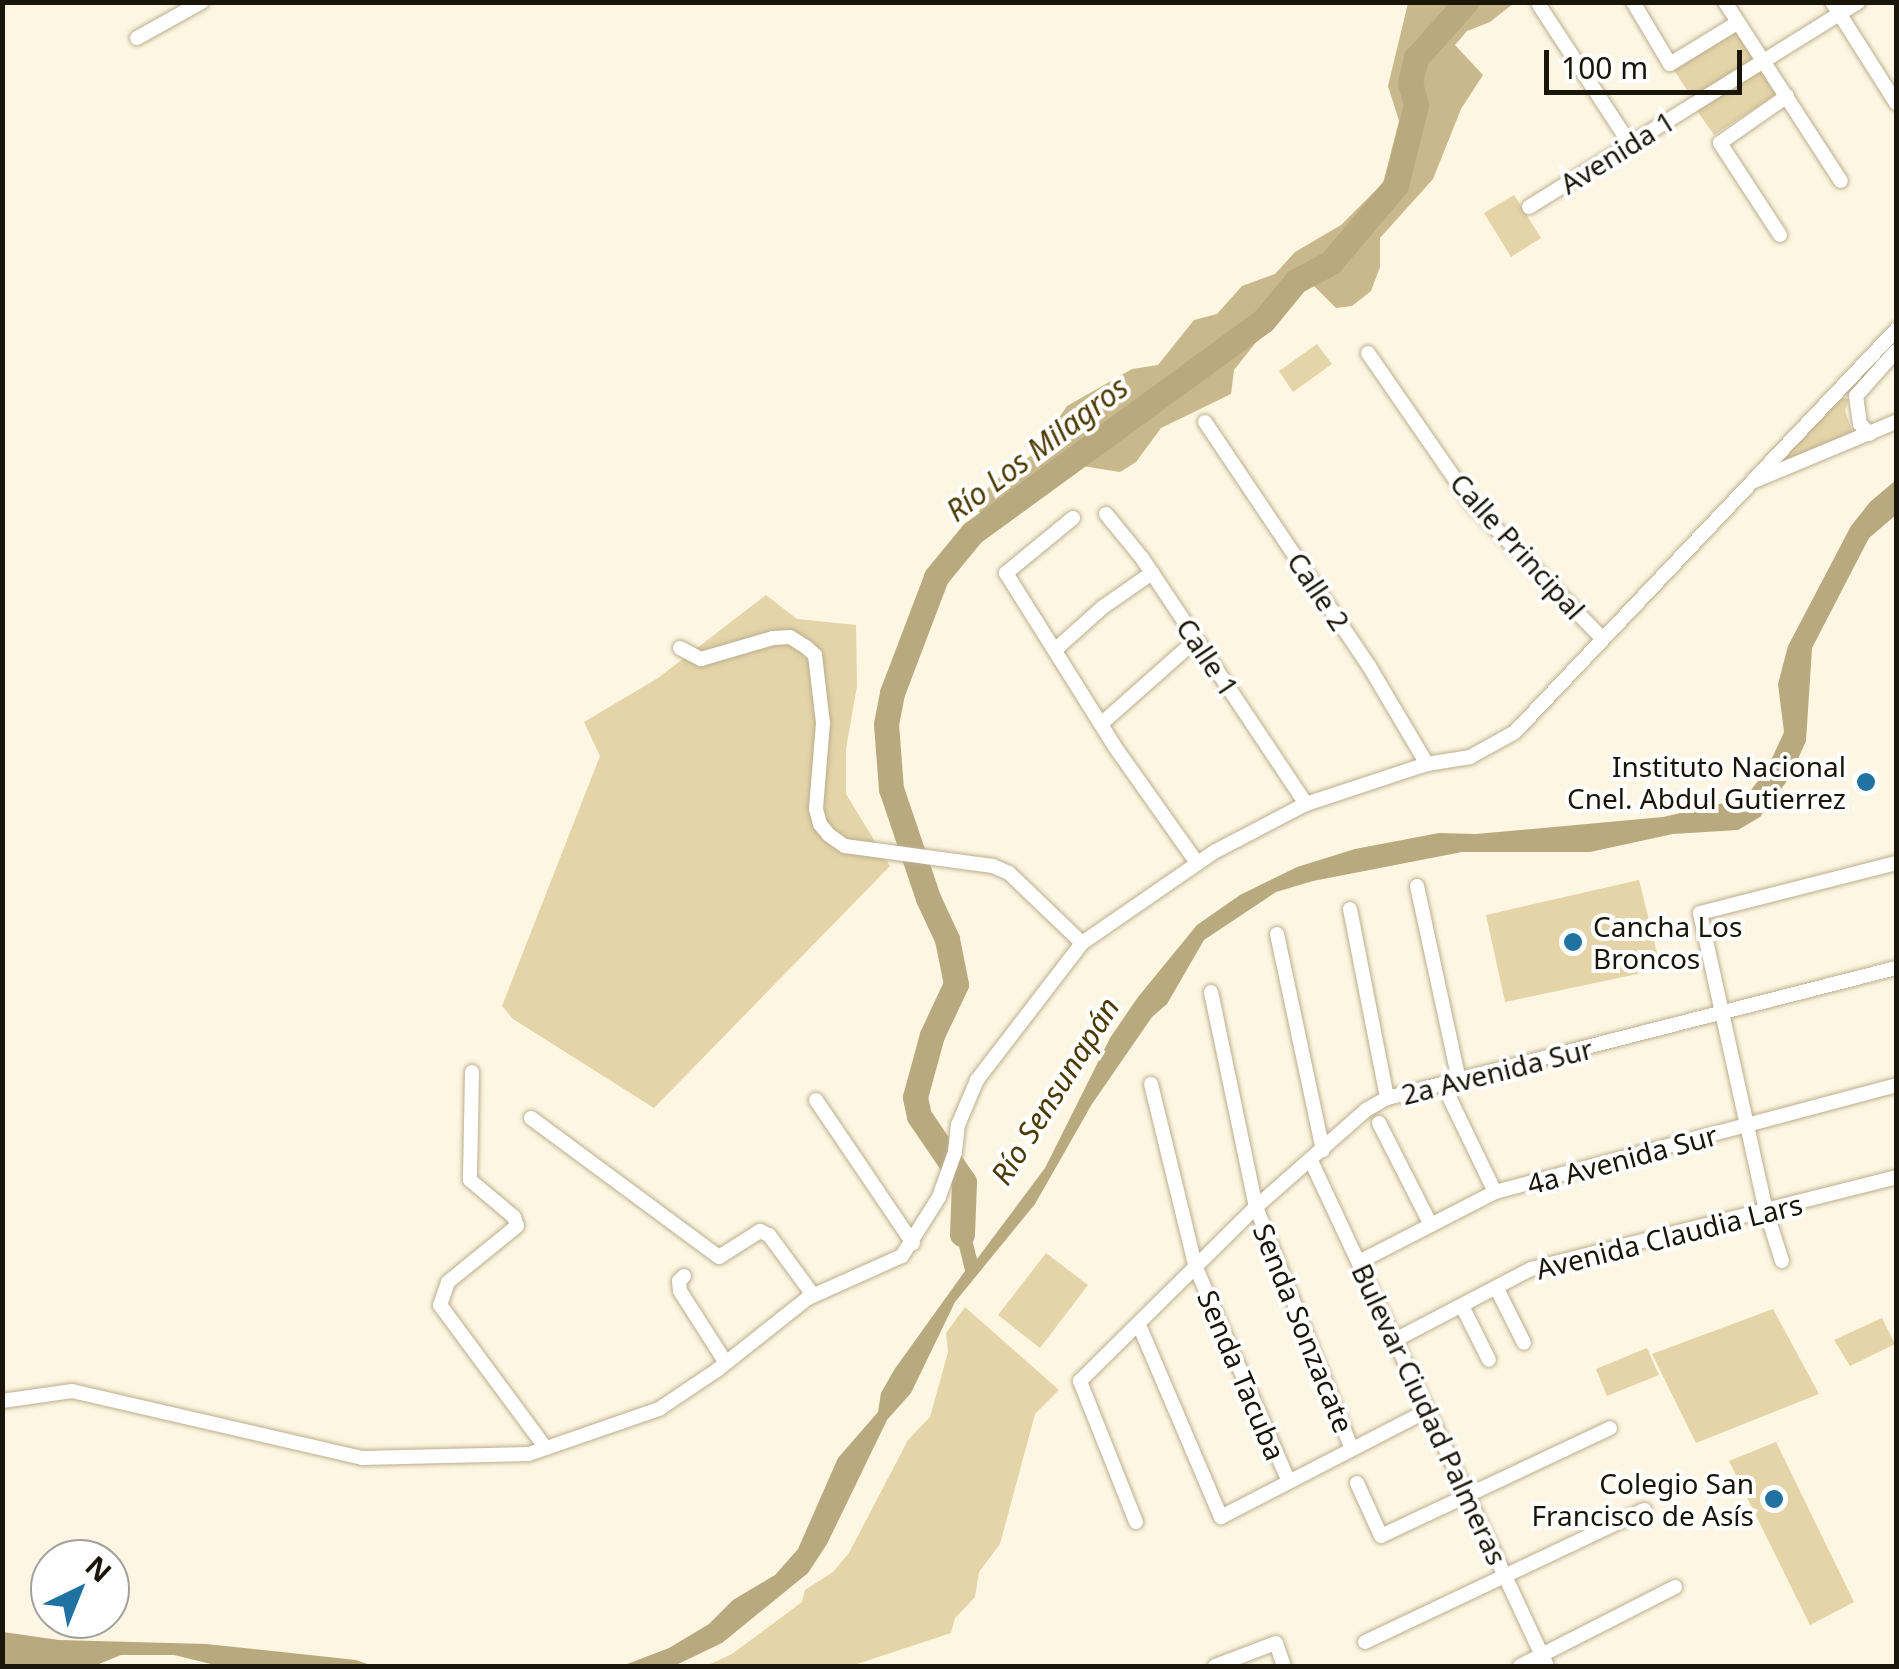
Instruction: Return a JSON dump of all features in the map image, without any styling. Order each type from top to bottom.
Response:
[{"type":"street","points":[[137,38],[202,2]]},
{"type":"street","points":[[1633,2],[1670,64],[1737,23]]},
{"type":"street","points":[[1725,2],[1761,64],[1787,96],[1841,181]]},
{"type":"street","name":"Avenida 1","points":[[1530,206],[1761,64],[1836,9],[1858,2]]},
{"type":"street","points":[[1540,5],[1630,144]]},
{"type":"street","points":[[1836,9],[1896,103]]},
{"type":"street","points":[[1780,234],[1720,143],[1787,96]]},
{"type":"street","points":[[2,1401],[72,1391],[362,1458],[529,1454],[659,1409],[814,1295],[902,1256],[939,1197],[955,1152],[958,1125],[978,1080],[1082,943],[1197,863],[1306,804],[1427,764],[1470,757],[1515,732],[1540,710],[1602,638],[1896,330]]},
{"type":"street","points":[[1870,434],[1860,424],[1856,396],[1896,351]]},
{"type":"street","name":"Calle Principal","points":[[1368,353],[1473,505],[1602,638]]},
{"type":"street","points":[[1836,391],[1856,396]]},
{"type":"street","name":"Calle 2","points":[[1205,422],[1369,666],[1427,764]]},
{"type":"street","points":[[1751,482],[1896,422]]},
{"type":"street","name":"Calle 1","points":[[1106,514],[1152,573],[1306,804]]},
{"type":"street","points":[[1074,518],[1006,573],[1197,863]]},
{"type":"street","points":[[1056,649],[1102,607],[1152,573]]},
{"type":"street","points":[[680,648],[689,656],[713,659],[774,638],[790,637],[814,655],[823,723],[816,809],[820,824],[844,846],[1010,873],[1082,943]]},
{"type":"street","points":[[1102,724],[1196,640]]},
{"type":"street","points":[[1782,1262],[1766,1211],[1700,913],[1896,863]]},
{"type":"street","points":[[1417,886],[1452,1094],[1495,1192]]},
{"type":"street","points":[[1350,909],[1386,1098]]},
{"type":"street","points":[[1278,934],[1323,1150]]},
{"type":"street","name":"2a Avenida Sur","points":[[1136,1522],[1080,1381],[1256,1207],[1312,1163],[1366,1110],[1386,1098],[1452,1094],[1896,968]]},
{"type":"street","name":"Senda Sonzacate","points":[[1212,992],[1256,1207],[1352,1449]]},
{"type":"street","points":[[472,1072],[470,1180],[514,1218],[517,1226],[448,1282],[440,1305],[546,1448]]},
{"type":"street","name":"Senda Tacuba","points":[[1151,1084],[1196,1268],[1289,1482]]},
{"type":"street","name":"4a Avenida Sur","points":[[1359,1262],[1495,1192],[1896,1085]]},
{"type":"street","points":[[816,1100],[913,1243]]},
{"type":"street","points":[[530,1118],[719,1257],[760,1231],[769,1235],[814,1295]]},
{"type":"street","points":[[1380,1124],[1431,1225]]},
{"type":"street","name":"Bulevar Ciudad Palmeras","points":[[1312,1163],[1544,1662]]},
{"type":"street","name":"Avenida Claudia Lars","points":[[1395,1340],[1531,1269],[1896,1177]]},
{"type":"street","points":[[684,1276],[679,1282],[680,1290],[726,1363]]},
{"type":"street","points":[[1497,1288],[1524,1343]]},
{"type":"street","points":[[1462,1306],[1489,1360]]},
{"type":"street","points":[[1139,1325],[1221,1517],[1428,1410]]},
{"type":"street","points":[[1357,1483],[1381,1536],[1610,1428]]},
{"type":"street","points":[[1365,1642],[1644,1510]]},
{"type":"street","points":[[1520,1666],[1544,1662],[1676,1587]]},
{"type":"street","points":[[1215,1666],[1276,1643],[1284,1666]]},
{"type":"shaded area","points":[[1408,3],[1514,3],[1490,22],[1467,31],[1455,45],[1483,75],[1461,109],[1433,179],[1380,238],[1380,267],[1371,291],[1352,306],[1336,308],[1313,285],[1300,287],[1234,370],[1231,394],[1161,428],[1136,462],[1120,472],[1082,466],[1002,519],[979,512],[985,491],[1006,471],[1034,454],[1067,406],[1132,369],[1158,365],[1194,320],[1217,314],[1242,286],[1275,274],[1295,252],[1341,225],[1383,183],[1399,121],[1388,86]]},
{"type":"shaded area","points":[[1737,23],[1757,57],[1692,98],[1670,64]]},
{"type":"shaded area","points":[[1761,64],[1783,90],[1714,135],[1693,105]]},
{"type":"shaded area","points":[[1514,195],[1541,238],[1511,257],[1484,213]]},
{"type":"shaded area","points":[[1317,344],[1332,364],[1293,392],[1279,371]]},
{"type":"shaded area","points":[[1836,397],[1849,399],[1845,410],[1853,434],[1782,463],[1781,458]]},
{"type":"shaded area","points":[[1896,480],[1896,515],[1869,538],[1812,648],[1806,741],[1790,777],[1760,817],[1738,830],[1673,834],[1590,852],[1462,852],[1313,881],[1276,892],[1204,940],[1167,1004],[1152,1017],[1092,1104],[1035,1204],[955,1302],[911,1393],[887,1420],[827,1544],[808,1573],[722,1643],[674,1666],[622,1666],[669,1648],[709,1624],[733,1600],[775,1575],[798,1549],[838,1458],[878,1412],[881,1393],[894,1370],[965,1271],[954,1225],[963,1203],[977,1259],[1045,1168],[1110,1038],[1197,925],[1240,895],[1297,867],[1355,849],[1439,833],[1476,834],[1663,817],[1728,802],[1751,790],[1767,769],[1784,732],[1778,684],[1788,646],[1851,526],[1870,502]]},
{"type":"shaded area","points":[[766,595],[797,619],[856,625],[857,686],[846,749],[846,794],[890,866],[654,1108],[513,1019],[502,1006],[600,756],[584,722],[658,678]]},
{"type":"shaded area","name":"Cancha Los Broncos","points":[[1639,880],[1661,969],[1505,1002],[1486,915]]},
{"type":"shaded area","points":[[1046,1253],[1088,1285],[1040,1348],[998,1315]]},
{"type":"shaded area","points":[[965,1307],[1059,1390],[1035,1414],[1000,1544],[979,1572],[975,1597],[955,1618],[951,1633],[851,1666],[706,1666],[732,1654],[802,1602],[805,1590],[833,1572],[849,1553],[908,1440],[930,1417],[948,1352],[946,1333]]},
{"type":"shaded area","points":[[1773,1309],[1819,1394],[1696,1443],[1652,1354]]},
{"type":"shaded area","points":[[1882,1318],[1895,1344],[1850,1366],[1834,1340]]},
{"type":"shaded area","points":[[1647,1348],[1659,1375],[1607,1396],[1596,1369]]},
{"type":"shaded area","points":[[1776,1442],[1854,1602],[1810,1625],[1729,1461]]},
{"type":"shaded area","points":[[3,1632],[30,1636],[30,1639],[206,1644],[356,1660],[373,1666],[219,1666],[174,1655],[121,1655],[94,1666],[3,1666]]},
{"type":"waterway","name":"Río Los Milagros","points":[[962,1234],[964,1182],[919,1116],[915,1097],[932,1035],[956,984],[947,939],[928,898],[891,789],[886,724],[892,693],[936,577],[972,533],[1263,321],[1296,281],[1331,262],[1396,185],[1416,105],[1410,83],[1416,58],[1466,2]]},
{"type":"place","name":"Instituto Nacional Cnel. Abdul Gutierrez","points":[[1866,782]]},
{"type":"place","name":"Cancha Los Broncos","points":[[1573,942]]},
{"type":"place","name":"Colegio San Francisco de Asís","points":[[1774,1499]]},
{"type":"water label","name":"Río Sensunapán","points":[[1055,1091]]}]
